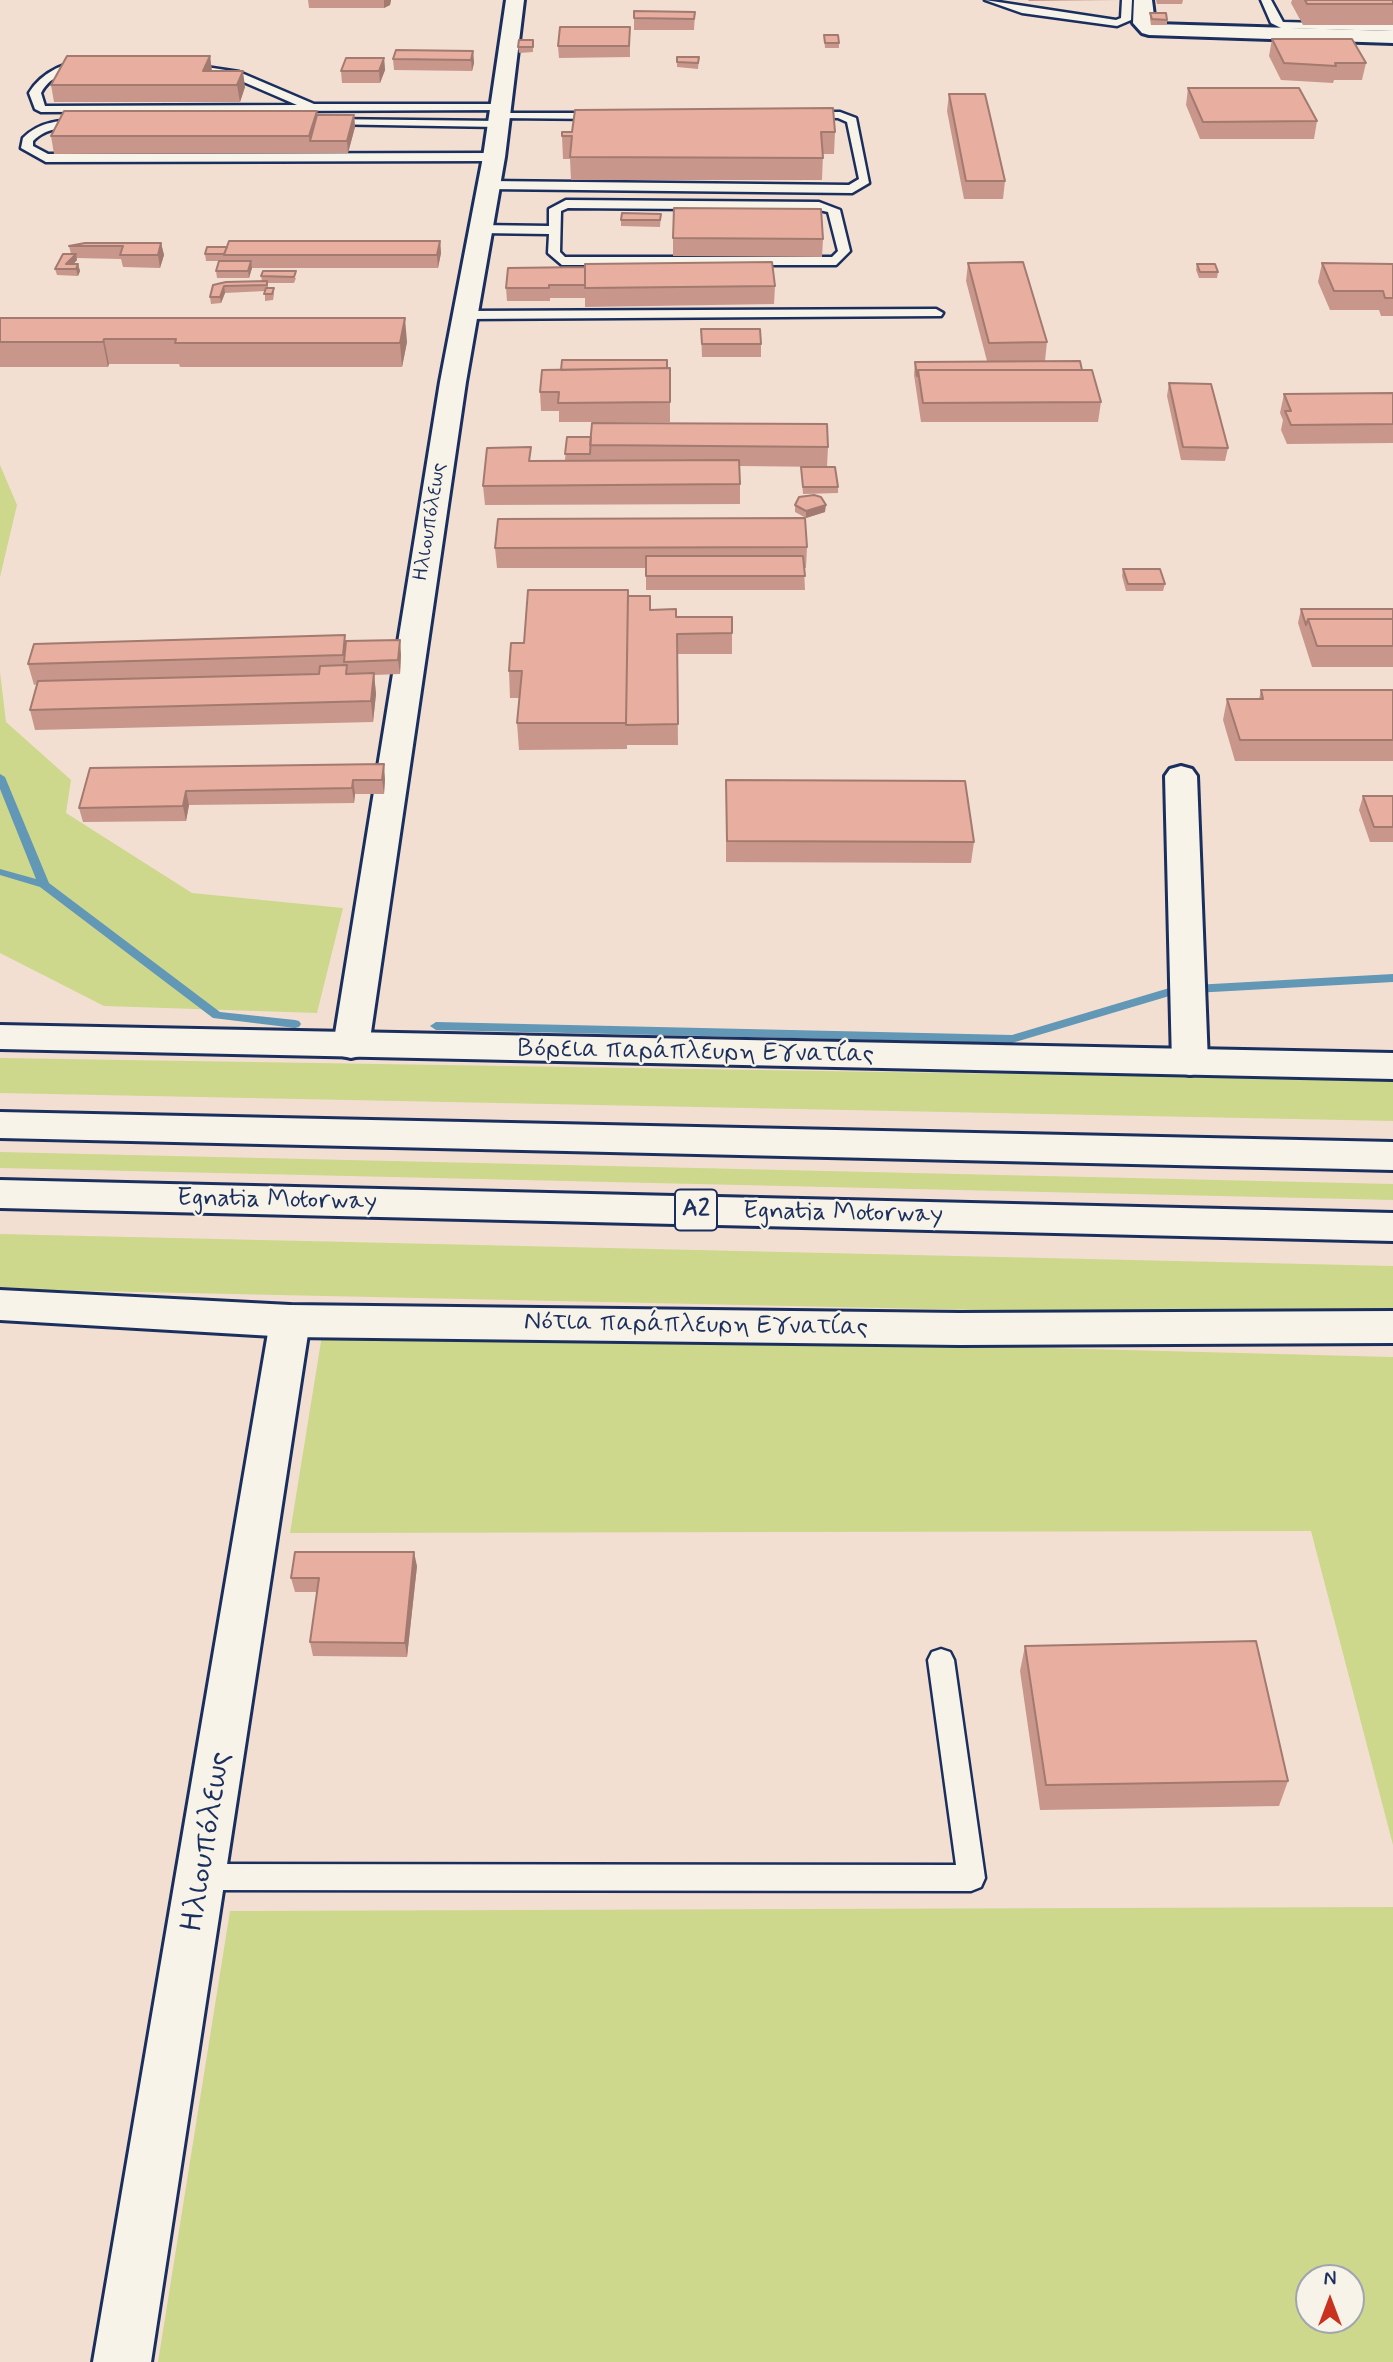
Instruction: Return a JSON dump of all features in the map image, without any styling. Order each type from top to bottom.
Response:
[{"type":"main road","name":"Ηλιουπόλεως","points":[[351,1046],[464,315],[495,157],[515,0]]},
{"type":"main road","points":[[1143,0],[1143,23],[1149,29],[1393,37]]},
{"type":"main road","points":[[1181,776],[1190,1063]]},
{"type":"main road","name":"Βόρεια παράπλευρη Εγνατίας","points":[[0,1037],[1393,1066]]},
{"type":"main road","points":[[0,1125],[1393,1156]]},
{"type":"main road","name":"Egnatia Motorway","points":[[0,1194],[1393,1227]]},
{"type":"main road","name":"Νότια παράπλευρη Εγνατίας","points":[[0,1305],[290,1321],[960,1329],[1393,1327]]},
{"type":"main road","name":"Ηλιουπόλεως","points":[[122,2362],[290,1321]]},
{"type":"lane","points":[[990,0],[1022,10],[1117,23],[1126,20],[1127,0]]},
{"type":"lane","points":[[1266,0],[1275,21],[1281,25],[1393,28]]},
{"type":"lane","points":[[104,67],[64,68],[55,72],[37,88],[37,104],[41,109],[312,108],[620,116]]},
{"type":"lane","points":[[170,67],[216,69],[240,76],[312,108]]},
{"type":"lane","points":[[314,122],[501,115]]},
{"type":"lane","points":[[489,185],[852,189],[862,185],[865,180],[852,120],[840,115],[799,115]]},
{"type":"lane","points":[[101,123],[52,125],[36,132],[26,144],[31,152],[46,158],[495,157]]},
{"type":"lane","points":[[566,204],[819,206],[834,210],[844,251],[836,261],[562,261],[554,253],[555,230],[555,209],[566,204]]},
{"type":"lane","points":[[480,229],[555,230]]},
{"type":"lane","points":[[464,315],[936,313]]},
{"type":"lane","points":[[202,1877],[971,1878],[941,1660]]},
{"type":"shaded area","points":[[0,0],[1393,0],[1393,2362],[0,2362]]},
{"type":"green space","points":[[0,465],[17,505],[0,577]]},
{"type":"green space","points":[[0,672],[6,722],[71,780],[66,813],[192,893],[343,908],[317,1013],[104,1006],[0,953]]},
{"type":"green space","points":[[0,1058],[1393,1080],[1393,1121],[0,1093]]},
{"type":"green space","points":[[0,1152],[1393,1184],[1393,1200],[0,1168]]},
{"type":"green space","points":[[0,1234],[1393,1266],[1393,1319],[0,1289]]},
{"type":"green space","points":[[323,1329],[1393,1357],[1393,1845],[1311,1531],[290,1533]]},
{"type":"green space","points":[[1393,1907],[1393,2362],[158,2362],[230,1911]]},
{"type":"building","points":[[1305,0],[1393,0],[1393,4],[1307,4]]},
{"type":"building","points":[[634,11],[695,12],[694,19],[634,18]]},
{"type":"building","points":[[1150,13],[1166,13],[1167,20],[1152,19]]},
{"type":"building","points":[[560,27],[630,27],[629,46],[558,46]]},
{"type":"building","points":[[824,35],[838,35],[839,43],[825,43]]},
{"type":"building","points":[[1272,39],[1352,39],[1366,63],[1335,63],[1336,66],[1284,63]]},
{"type":"building","points":[[519,40],[533,40],[533,47],[518,47]]},
{"type":"building","points":[[396,50],[473,51],[471,60],[393,59]]},
{"type":"building","points":[[67,56],[210,56],[203,71],[243,71],[237,85],[51,85]]},
{"type":"building","points":[[677,57],[699,57],[698,63],[677,62]]},
{"type":"building","points":[[346,58],[384,58],[379,71],[341,71]]},
{"type":"building","points":[[1188,88],[1299,88],[1317,121],[1203,122]]},
{"type":"building","points":[[949,94],[985,94],[1005,181],[966,181]]},
{"type":"building","points":[[833,108],[835,132],[821,132],[823,158],[570,157],[572,136],[562,136],[562,132],[572,132],[575,110]]},
{"type":"building","points":[[64,111],[317,111],[309,136],[51,136]]},
{"type":"building","points":[[317,115],[354,115],[347,141],[310,141]]},
{"type":"building","points":[[674,208],[821,209],[823,239],[673,238]]},
{"type":"building","points":[[622,213],[661,214],[660,220],[621,220]]},
{"type":"building","points":[[229,241],[440,241],[437,255],[224,255]]},
{"type":"building","points":[[85,243],[161,243],[158,255],[120,255],[123,246],[69,246]]},
{"type":"building","points":[[207,247],[227,247],[224,254],[205,254]]},
{"type":"building","points":[[63,254],[76,254],[66,264],[78,264],[76,269],[55,269]]},
{"type":"building","points":[[219,261],[251,261],[248,271],[216,271]]},
{"type":"building","points":[[772,262],[775,286],[585,288],[585,264]]},
{"type":"building","points":[[1023,262],[1047,342],[989,343],[968,263]]},
{"type":"building","points":[[1322,263],[1393,264],[1393,298],[1385,298],[1383,291],[1334,291]]},
{"type":"building","points":[[1197,264],[1215,264],[1218,272],[1200,272]]},
{"type":"building","points":[[585,267],[585,285],[506,288],[508,268]]},
{"type":"building","points":[[263,271],[296,271],[294,277],[261,276]]},
{"type":"building","points":[[267,281],[267,285],[224,286],[220,297],[210,297],[213,285]]},
{"type":"building","points":[[266,288],[274,288],[272,294],[264,294]]},
{"type":"building","points":[[0,318],[405,318],[400,343],[175,343],[176,339],[0,342]]},
{"type":"building","points":[[701,329],[760,329],[761,344],[702,344]]},
{"type":"building","points":[[562,360],[667,360],[667,368],[561,370]]},
{"type":"building","points":[[1080,361],[1082,370],[918,370],[917,376],[915,362]]},
{"type":"building","points":[[670,368],[670,402],[558,403],[559,392],[540,392],[542,370]]},
{"type":"building","points":[[918,370],[1092,370],[1101,402],[923,403]]},
{"type":"building","points":[[1169,383],[1211,384],[1228,448],[1183,447]]},
{"type":"building","points":[[1393,393],[1393,424],[1291,425],[1285,411],[1291,411],[1284,394]]},
{"type":"building","points":[[592,423],[827,424],[828,447],[590,445]]},
{"type":"building","points":[[567,437],[591,437],[590,454],[565,454]]},
{"type":"building","points":[[531,447],[529,461],[739,460],[740,484],[483,486],[487,448]]},
{"type":"building","points":[[801,467],[835,467],[838,487],[803,487]]},
{"type":"building","points":[[799,497],[821,497],[826,505],[806,511],[795,505]]},
{"type":"building","points":[[805,518],[807,547],[495,548],[498,519]]},
{"type":"building","points":[[646,556],[803,556],[805,576],[646,576]]},
{"type":"building","points":[[1123,569],[1160,569],[1165,584],[1128,584]]},
{"type":"building","points":[[528,590],[628,590],[626,723],[517,723],[522,671],[509,671],[511,643],[524,643]]},
{"type":"building","points":[[628,596],[650,596],[650,610],[676,609],[676,617],[732,617],[732,633],[677,634],[678,724],[626,725]]},
{"type":"building","points":[[1301,609],[1393,609],[1393,619],[1308,619],[1306,625]]},
{"type":"building","points":[[1308,619],[1393,619],[1393,646],[1317,646]]},
{"type":"building","points":[[345,635],[343,655],[28,664],[34,644]]},
{"type":"building","points":[[400,640],[398,660],[344,662],[346,641]]},
{"type":"building","points":[[347,665],[346,674],[374,673],[371,701],[30,710],[38,681],[319,674],[320,666]]},
{"type":"building","points":[[1261,690],[1393,690],[1393,740],[1240,740],[1227,699],[1263,699]]},
{"type":"building","points":[[384,764],[382,780],[353,780],[352,788],[186,791],[183,806],[79,808],[90,768]]},
{"type":"building","points":[[726,780],[965,781],[974,842],[727,841]]},
{"type":"building","points":[[1363,796],[1393,796],[1393,827],[1374,827]]},
{"type":"building","points":[[295,1552],[414,1552],[405,1643],[310,1642],[319,1578],[291,1578]]},
{"type":"building","points":[[1256,1641],[1288,1781],[1046,1785],[1025,1646]]},
{"type":"waterway","points":[[0,777],[44,885]]},
{"type":"waterway","points":[[0,872],[44,885]]},
{"type":"waterway","points":[[44,885],[217,1015],[295,1024]]},
{"type":"waterway","points":[[436,1026],[1012,1039],[1176,990],[1393,978]]}]
